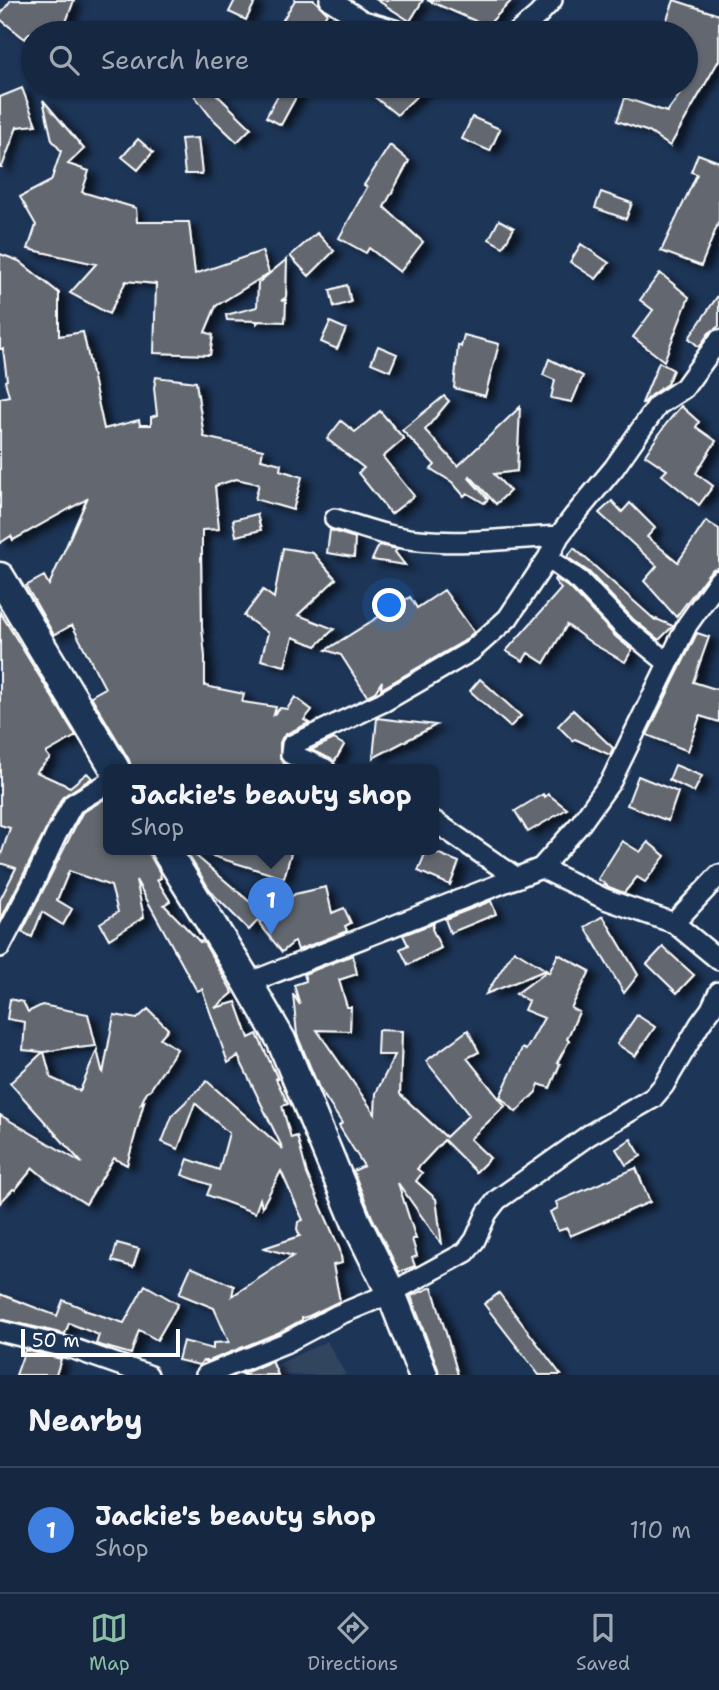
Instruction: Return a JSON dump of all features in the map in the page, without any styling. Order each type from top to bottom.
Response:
[{"type":"street","points":[[330,0],[363,21]]},
{"type":"street","points":[[531,21],[552,0]]},
{"type":"street","points":[[314,764],[291,754],[292,745],[383,702],[471,651],[508,618],[548,558],[559,536],[614,468],[658,405],[684,388],[719,340]]},
{"type":"street","points":[[335,519],[418,540],[463,541],[559,536]]},
{"type":"street","points":[[548,558],[580,581],[625,628],[668,663]]},
{"type":"street","points":[[0,577],[112,764]]},
{"type":"street","points":[[248,982],[541,868],[581,823],[611,781],[687,625],[719,580]]},
{"type":"street","points":[[0,947],[73,804],[103,786]]},
{"type":"street","points":[[439,824],[517,878]]},
{"type":"street","points":[[169,855],[281,1040],[357,1224],[391,1293],[423,1375]]},
{"type":"street","points":[[541,868],[605,899],[674,923],[719,960]]},
{"type":"street","points":[[674,923],[719,875]]},
{"type":"street","points":[[206,1375],[285,1343],[338,1315],[391,1293],[466,1252],[497,1200],[589,1135],[653,1098],[711,1009],[719,992]]},
{"type":"street","points":[[0,1331],[74,1349],[148,1375]]},
{"type":"shaded area","points":[[327,1341],[346,1375],[255,1375]]},
{"type":"building","points":[[11,0],[74,0],[66,21],[21,21],[21,36],[0,19]]},
{"type":"building","points":[[235,0],[256,0],[246,20],[229,12]]},
{"type":"building","points":[[295,0],[314,0],[327,13],[322,21],[282,21]]},
{"type":"building","points":[[377,0],[423,0],[410,21]]},
{"type":"building","points":[[427,0],[512,0],[492,21],[475,21]]},
{"type":"building","points":[[674,0],[719,15],[719,60],[698,97],[698,21],[666,21]]},
{"type":"building","points":[[21,88],[21,98],[26,98],[36,125],[17,127],[2,167],[0,167],[0,97]]},
{"type":"building","points":[[196,98],[220,98],[251,128],[237,142]]},
{"type":"building","points":[[276,98],[296,98],[281,125],[266,117]]},
{"type":"building","points":[[376,98],[415,98],[397,115]]},
{"type":"building","points":[[625,98],[667,112],[677,98],[697,98],[670,146],[649,132],[617,121]]},
{"type":"building","points":[[43,100],[84,149],[68,164],[89,171],[82,192],[136,208],[137,222],[189,222],[195,274],[262,251],[269,273],[216,306],[205,332],[213,335],[210,355],[154,353],[156,284],[126,281],[109,314],[70,293],[96,264],[28,249],[36,225],[20,197],[51,181],[61,151],[52,140]]},
{"type":"building","points":[[472,117],[500,129],[490,151],[462,139]]},
{"type":"building","points":[[198,138],[202,174],[185,174],[181,139]]},
{"type":"building","points":[[138,139],[153,152],[138,170],[122,157]]},
{"type":"building","points":[[390,145],[409,161],[384,207],[423,242],[400,272],[369,248],[366,253],[339,238],[367,187],[364,185]]},
{"type":"building","points":[[698,154],[719,162],[719,221],[701,266],[661,251],[697,174],[691,172]]},
{"type":"building","points":[[601,192],[632,203],[626,219],[595,208]]},
{"type":"building","points":[[499,220],[514,228],[503,247],[489,239]]},
{"type":"building","points":[[317,233],[334,251],[309,276],[290,256]]},
{"type":"building","points":[[581,244],[609,263],[596,279],[570,262]]},
{"type":"building","points":[[0,254],[19,261],[59,293],[59,336],[83,332],[104,429],[139,420],[140,425],[151,425],[151,417],[157,415],[154,388],[156,377],[196,382],[204,437],[263,450],[261,459],[281,464],[280,470],[302,477],[293,510],[255,499],[259,484],[236,479],[215,486],[219,529],[202,530],[205,686],[244,694],[242,702],[276,707],[274,714],[280,708],[287,709],[295,697],[312,710],[304,720],[309,723],[282,738],[280,759],[284,764],[130,764],[91,696],[105,688],[72,625],[54,635],[26,586],[44,576],[49,585],[87,499],[13,540],[11,536],[0,543],[0,398],[9,396],[3,349],[0,349]]},
{"type":"building","points":[[287,259],[286,297],[281,301],[286,300],[285,322],[227,320],[226,315],[257,307],[258,283]]},
{"type":"building","points":[[660,273],[689,297],[664,361],[633,337],[653,310],[640,300]]},
{"type":"building","points":[[347,285],[351,302],[334,307],[330,290]]},
{"type":"building","points":[[719,294],[719,326],[709,333],[699,347],[689,338]]},
{"type":"building","points":[[330,322],[346,329],[337,349],[321,342]]},
{"type":"building","points":[[464,335],[499,344],[485,396],[454,388],[458,345],[461,347]]},
{"type":"building","points":[[378,346],[397,354],[390,371],[371,363]]},
{"type":"building","points":[[549,359],[583,376],[572,402],[551,398],[555,380],[543,375]]},
{"type":"building","points":[[659,362],[673,370],[667,384],[642,403]]},
{"type":"building","points":[[444,396],[449,401],[425,430],[458,466],[520,407],[517,471],[494,474],[510,491],[496,504],[470,476],[488,499],[484,503],[467,493],[464,496],[452,482],[431,469],[435,465],[402,430]]},
{"type":"building","points":[[681,406],[699,422],[696,427],[716,441],[696,473],[713,486],[699,505],[662,475],[667,470],[645,455]]},
{"type":"building","points":[[380,411],[404,439],[383,457],[414,496],[391,514],[358,473],[364,468],[327,439],[341,421],[355,432]]},
{"type":"building","points":[[612,501],[622,512],[630,503],[655,528],[647,537],[678,562],[706,521],[719,529],[719,568],[709,573],[676,617],[644,581],[657,566],[599,513]]},
{"type":"building","points":[[257,514],[261,530],[236,536],[233,520]]},
{"type":"building","points":[[330,530],[355,538],[354,557],[327,553]]},
{"type":"building","points":[[379,545],[397,549],[395,552],[405,565],[372,560]]},
{"type":"building","points":[[283,548],[313,553],[336,579],[298,615],[334,629],[316,646],[293,637],[285,666],[261,660],[268,633],[244,616],[263,590],[274,598]]},
{"type":"building","points":[[574,548],[655,620],[673,626],[659,640],[633,619],[589,572],[567,557]]},
{"type":"building","points":[[555,578],[572,590],[616,637],[632,650],[625,662],[567,625],[544,663],[528,653],[523,661],[506,651],[561,589]]},
{"type":"building","points":[[444,590],[474,632],[464,641],[381,689],[382,681],[375,692],[367,696],[341,655],[326,650],[410,597],[417,608]]},
{"type":"building","points":[[0,612],[76,736],[46,753],[50,758],[36,772],[70,787],[87,773],[92,778],[62,798],[0,921],[0,900],[16,868],[0,863],[10,828],[0,825]]},
{"type":"building","points":[[697,633],[709,637],[693,682],[719,690],[719,722],[700,716],[688,751],[647,735]]},
{"type":"building","points":[[480,679],[521,716],[510,727],[470,691]]},
{"type":"building","points":[[573,710],[613,748],[610,755],[575,739],[573,741],[558,726]]},
{"type":"building","points":[[377,718],[436,725],[373,758]]},
{"type":"building","points":[[334,739],[344,745],[335,761],[311,750]]},
{"type":"building","points":[[675,765],[702,776],[694,792],[669,780]]},
{"type":"building","points":[[638,776],[678,792],[668,821],[627,805]]},
{"type":"building","points":[[543,794],[545,797],[548,794],[567,809],[528,832],[515,811]]},
{"type":"building","points":[[103,800],[103,855],[150,855],[161,878],[157,880],[170,901],[164,905],[200,942],[203,941],[233,993],[215,1008],[236,1002],[249,1038],[257,1034],[288,1104],[282,1106],[291,1138],[297,1136],[307,1174],[340,1250],[342,1263],[333,1265],[340,1301],[302,1318],[280,1332],[209,1361],[203,1361],[199,1365],[178,1360],[183,1341],[213,1349],[213,1343],[229,1342],[214,1308],[179,1294],[191,1267],[234,1286],[232,1296],[293,1256],[264,1248],[300,1236],[298,1222],[303,1220],[281,1171],[262,1207],[260,1199],[255,1213],[207,1195],[211,1185],[182,1175],[188,1159],[219,1170],[229,1133],[195,1103],[178,1149],[162,1142],[173,1114],[207,1081],[283,1149],[238,1056],[228,1063],[202,989],[197,991],[136,880],[144,917],[109,939],[100,923],[118,912],[111,886],[69,871],[57,900],[72,909],[63,925],[42,912],[32,937],[22,932],[82,813]]},
{"type":"building","points":[[622,841],[640,852],[648,842],[665,856],[645,882],[637,877],[624,893],[598,879]]},
{"type":"building","points":[[439,854],[459,862],[450,885],[418,871],[425,855]]},
{"type":"building","points":[[188,855],[195,855],[264,914],[249,930],[208,887]]},
{"type":"building","points":[[209,855],[290,855],[284,878]]},
{"type":"building","points":[[326,887],[332,913],[344,908],[351,923],[345,926],[347,931],[298,950],[295,941],[282,952],[259,923],[295,894]]},
{"type":"building","points":[[491,901],[496,914],[450,933],[445,919]]},
{"type":"building","points":[[603,916],[638,975],[624,993],[585,927]]},
{"type":"building","points":[[434,923],[432,929],[441,948],[408,965],[400,949],[408,945],[403,935]]},
{"type":"building","points":[[663,947],[694,975],[677,993],[647,964]]},
{"type":"building","points":[[514,950],[546,970],[486,994]]},
{"type":"building","points":[[558,954],[590,971],[571,1008],[579,1012],[567,1039],[569,1041],[557,1063],[560,1064],[550,1088],[539,1084],[536,1092],[516,1112],[500,1097],[522,1048],[526,1050],[544,1018],[524,1010],[528,1001],[516,994],[547,971],[549,973]]},
{"type":"building","points":[[353,955],[357,974],[339,980],[347,1007],[351,1007],[350,1031],[317,1030],[375,1114],[376,1093],[395,1055],[377,1055],[378,1030],[402,1031],[400,1094],[446,1137],[469,1115],[426,1061],[468,1030],[479,1052],[467,1058],[505,1106],[470,1139],[490,1158],[476,1172],[444,1140],[417,1169],[422,1173],[416,1181],[436,1199],[442,1245],[398,1183],[416,1239],[412,1239],[417,1256],[412,1258],[415,1266],[399,1272],[353,1171],[364,1166],[339,1126],[342,1123],[319,1088],[297,1035],[293,994],[300,1005],[294,985],[306,981],[304,974]]},
{"type":"building","points":[[10,999],[23,1002],[28,1012],[42,1005],[88,1014],[96,1046],[44,1052],[51,1078],[80,1091],[97,1050],[103,1074],[114,1015],[137,1019],[148,1009],[168,1029],[160,1038],[177,1049],[141,1104],[144,1102],[127,1165],[114,1158],[86,1204],[33,1168],[0,1203],[0,1115],[82,1163],[10,1083],[43,1052],[23,1050],[25,1022],[7,1019]]},
{"type":"building","points":[[637,1015],[655,1027],[635,1056],[617,1044]]},
{"type":"building","points":[[631,1139],[641,1156],[626,1165],[616,1149]]},
{"type":"building","points":[[636,1168],[650,1202],[570,1236],[567,1228],[558,1231],[550,1212],[558,1208],[556,1202]]},
{"type":"building","points":[[117,1243],[139,1249],[133,1267],[112,1261]]},
{"type":"building","points":[[145,1285],[178,1304],[157,1340],[139,1330],[131,1354],[96,1344],[99,1335],[69,1323],[65,1334],[0,1319],[0,1294],[57,1316],[63,1300],[124,1323]]},
{"type":"building","points":[[432,1287],[458,1375],[439,1375],[411,1296]]},
{"type":"building","points":[[499,1293],[561,1375],[539,1375],[484,1304]]},
{"type":"building","points":[[25,1350],[61,1359],[56,1375],[16,1375]]},
{"type":"building","points":[[272,1361],[278,1375],[242,1374]]},
{"type":"place","name":"Jackie's beauty shop","points":[[271,935]]}]
